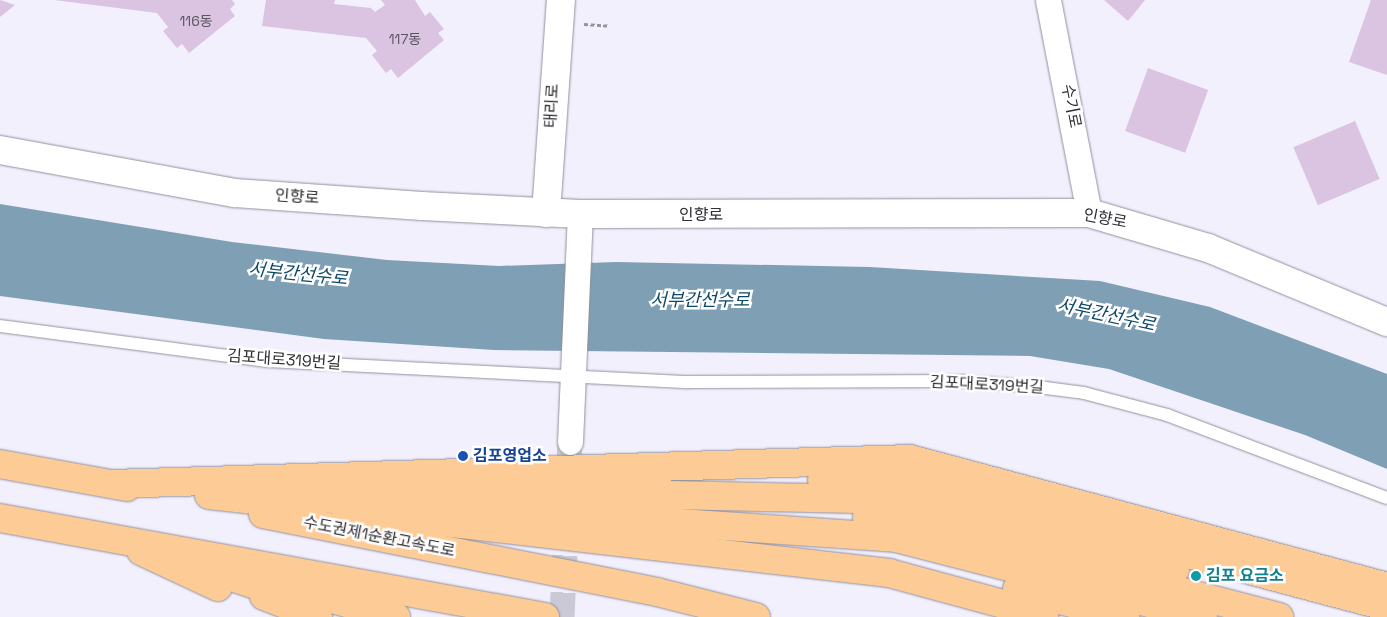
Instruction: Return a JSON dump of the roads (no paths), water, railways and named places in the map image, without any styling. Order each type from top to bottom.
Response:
[{"type":"highway","points":[[111,484],[910,459],[1387,587]]},
{"type":"highway","name":"수도권제1순환고속도로","points":[[0,464],[111,484],[657,592],[756,617]]},
{"type":"highway","points":[[111,484],[910,480],[1387,607]]},
{"type":"highway","points":[[111,484],[880,590],[981,617]]},
{"type":"highway","points":[[111,484],[889,573],[1050,617]]},
{"type":"highway","points":[[111,484],[890,555],[1125,617]]},
{"type":"highway","points":[[111,484],[896,538],[1203,617]]},
{"type":"highway","points":[[111,484],[899,518],[1279,617]]},
{"type":"highway","points":[[111,484],[906,500],[1352,617]]},
{"type":"highway","points":[[0,518],[108,536],[545,617]]},
{"type":"highway","points":[[108,536],[281,617]]},
{"type":"highway","points":[[108,536],[292,617]]},
{"type":"highway","points":[[108,536],[304,617]]},
{"type":"highway","points":[[108,536],[318,617]]},
{"type":"highway","points":[[108,536],[333,617]]},
{"type":"highway","points":[[108,536],[351,617]]},
{"type":"highway","points":[[108,536],[374,617]]},
{"type":"highway","points":[[108,536],[396,617]]},
{"type":"street","name":"태리로","points":[[546,213],[561,0]]},
{"type":"street","name":"수기로","points":[[1048,0],[1089,213]]},
{"type":"street","name":"인향로","points":[[0,150],[235,193],[546,213],[1089,213],[1200,245],[1387,322]]},
{"type":"street","points":[[570,442],[570,375],[580,214]]},
{"type":"lane","name":"김포대로319번길","points":[[0,326],[267,361],[688,382],[961,381],[1084,393],[1167,415],[1387,498]]},
{"type":"water","name":"서부간선수로","points":[[0,204],[232,242],[387,260],[499,266],[616,262],[870,267],[1100,281],[1210,307],[1387,374],[1387,469],[1305,435],[1109,369],[1030,356],[494,350],[324,339],[0,296]]},
{"type":"tunnel","points":[[562,617],[570,442]]},
{"type":"place","name":"김포영업소","points":[[463,456]]},
{"type":"place","name":"김포 요금소","points":[[1196,576]]}]
